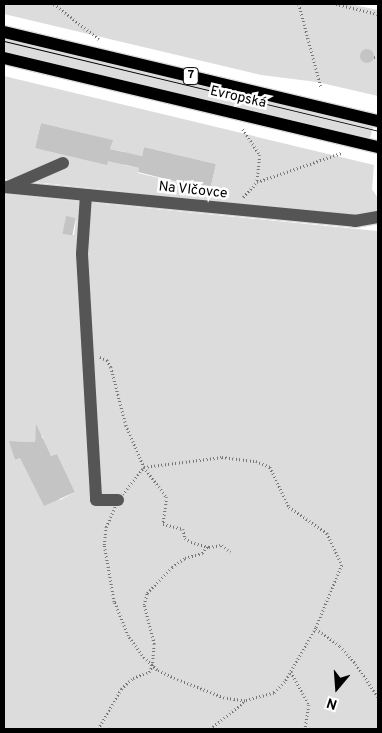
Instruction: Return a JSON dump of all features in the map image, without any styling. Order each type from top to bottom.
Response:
[{"type":"main road","name":"Evropská","points":[[4,32],[378,121]]},
{"type":"main road","name":"Evropská","points":[[4,58],[378,147]]},
{"type":"street","points":[[6,187],[63,163]]},
{"type":"street","name":"Na Vlčovce","points":[[6,187],[355,221],[378,217]]},
{"type":"street","points":[[86,195],[82,254],[96,500],[118,500]]},
{"type":"path","points":[[54,4],[100,39]]},
{"type":"path","points":[[299,4],[321,87]]},
{"type":"path","points":[[336,4],[378,14]]},
{"type":"path","points":[[374,57],[378,58]]},
{"type":"path","points":[[243,129],[260,155],[257,182]]},
{"type":"path","points":[[232,210],[257,182],[341,153]]},
{"type":"path","points":[[88,354],[107,360],[111,368],[126,425],[144,467],[167,497],[165,526],[183,529],[188,540],[207,546],[222,544],[230,552]]},
{"type":"path","points":[[210,729],[245,701],[274,693],[291,672],[316,628],[342,565],[327,533],[289,507],[270,466],[256,461],[222,457],[144,467],[118,500],[104,534],[108,576],[120,620],[136,648],[152,666],[194,687],[245,701]]},
{"type":"path","points":[[98,729],[121,689],[133,678],[149,672],[152,666],[154,644],[144,605],[147,592],[172,567],[185,558],[202,553],[207,546]]},
{"type":"path","points":[[316,628],[351,658],[378,697]]},
{"type":"path","points":[[291,672],[309,705],[306,729]]},
{"type":"shaded area","points":[[4,4],[350,4],[378,10],[378,96],[317,82],[261,75],[4,14]]},
{"type":"shaded area","points":[[4,39],[373,127],[370,138],[4,51]]},
{"type":"shaded area","points":[[4,76],[374,165],[372,189],[378,198],[378,212],[362,216],[4,179]],"holes":[[[41,123],[112,140],[110,149],[125,152],[108,161],[35,148]],[[144,147],[216,164],[210,190],[138,173],[139,168],[124,165],[127,153],[142,156]]]},
{"type":"shaded area","points":[[4,194],[378,231],[378,729],[4,729]],"holes":[[[66,217],[76,218],[74,235],[64,233]],[[35,436],[43,436],[42,442],[51,456],[57,454],[75,492],[60,500],[20,458],[15,460],[10,441],[35,442]]]},
{"type":"building","points":[[367,49],[372,51],[374,56],[372,61],[367,63],[362,61],[360,56],[362,51]]},
{"type":"building","points":[[41,123],[113,140],[110,149],[142,156],[144,147],[216,164],[210,190],[138,172],[139,168],[108,161],[107,165],[35,148]]},
{"type":"building","points":[[66,216],[76,218],[72,236],[63,234]]},
{"type":"building","points":[[36,424],[51,456],[57,454],[75,492],[44,506],[20,458],[15,460],[9,441],[35,442]]},
{"type":"tram line","points":[[4,41],[378,131]]}]
